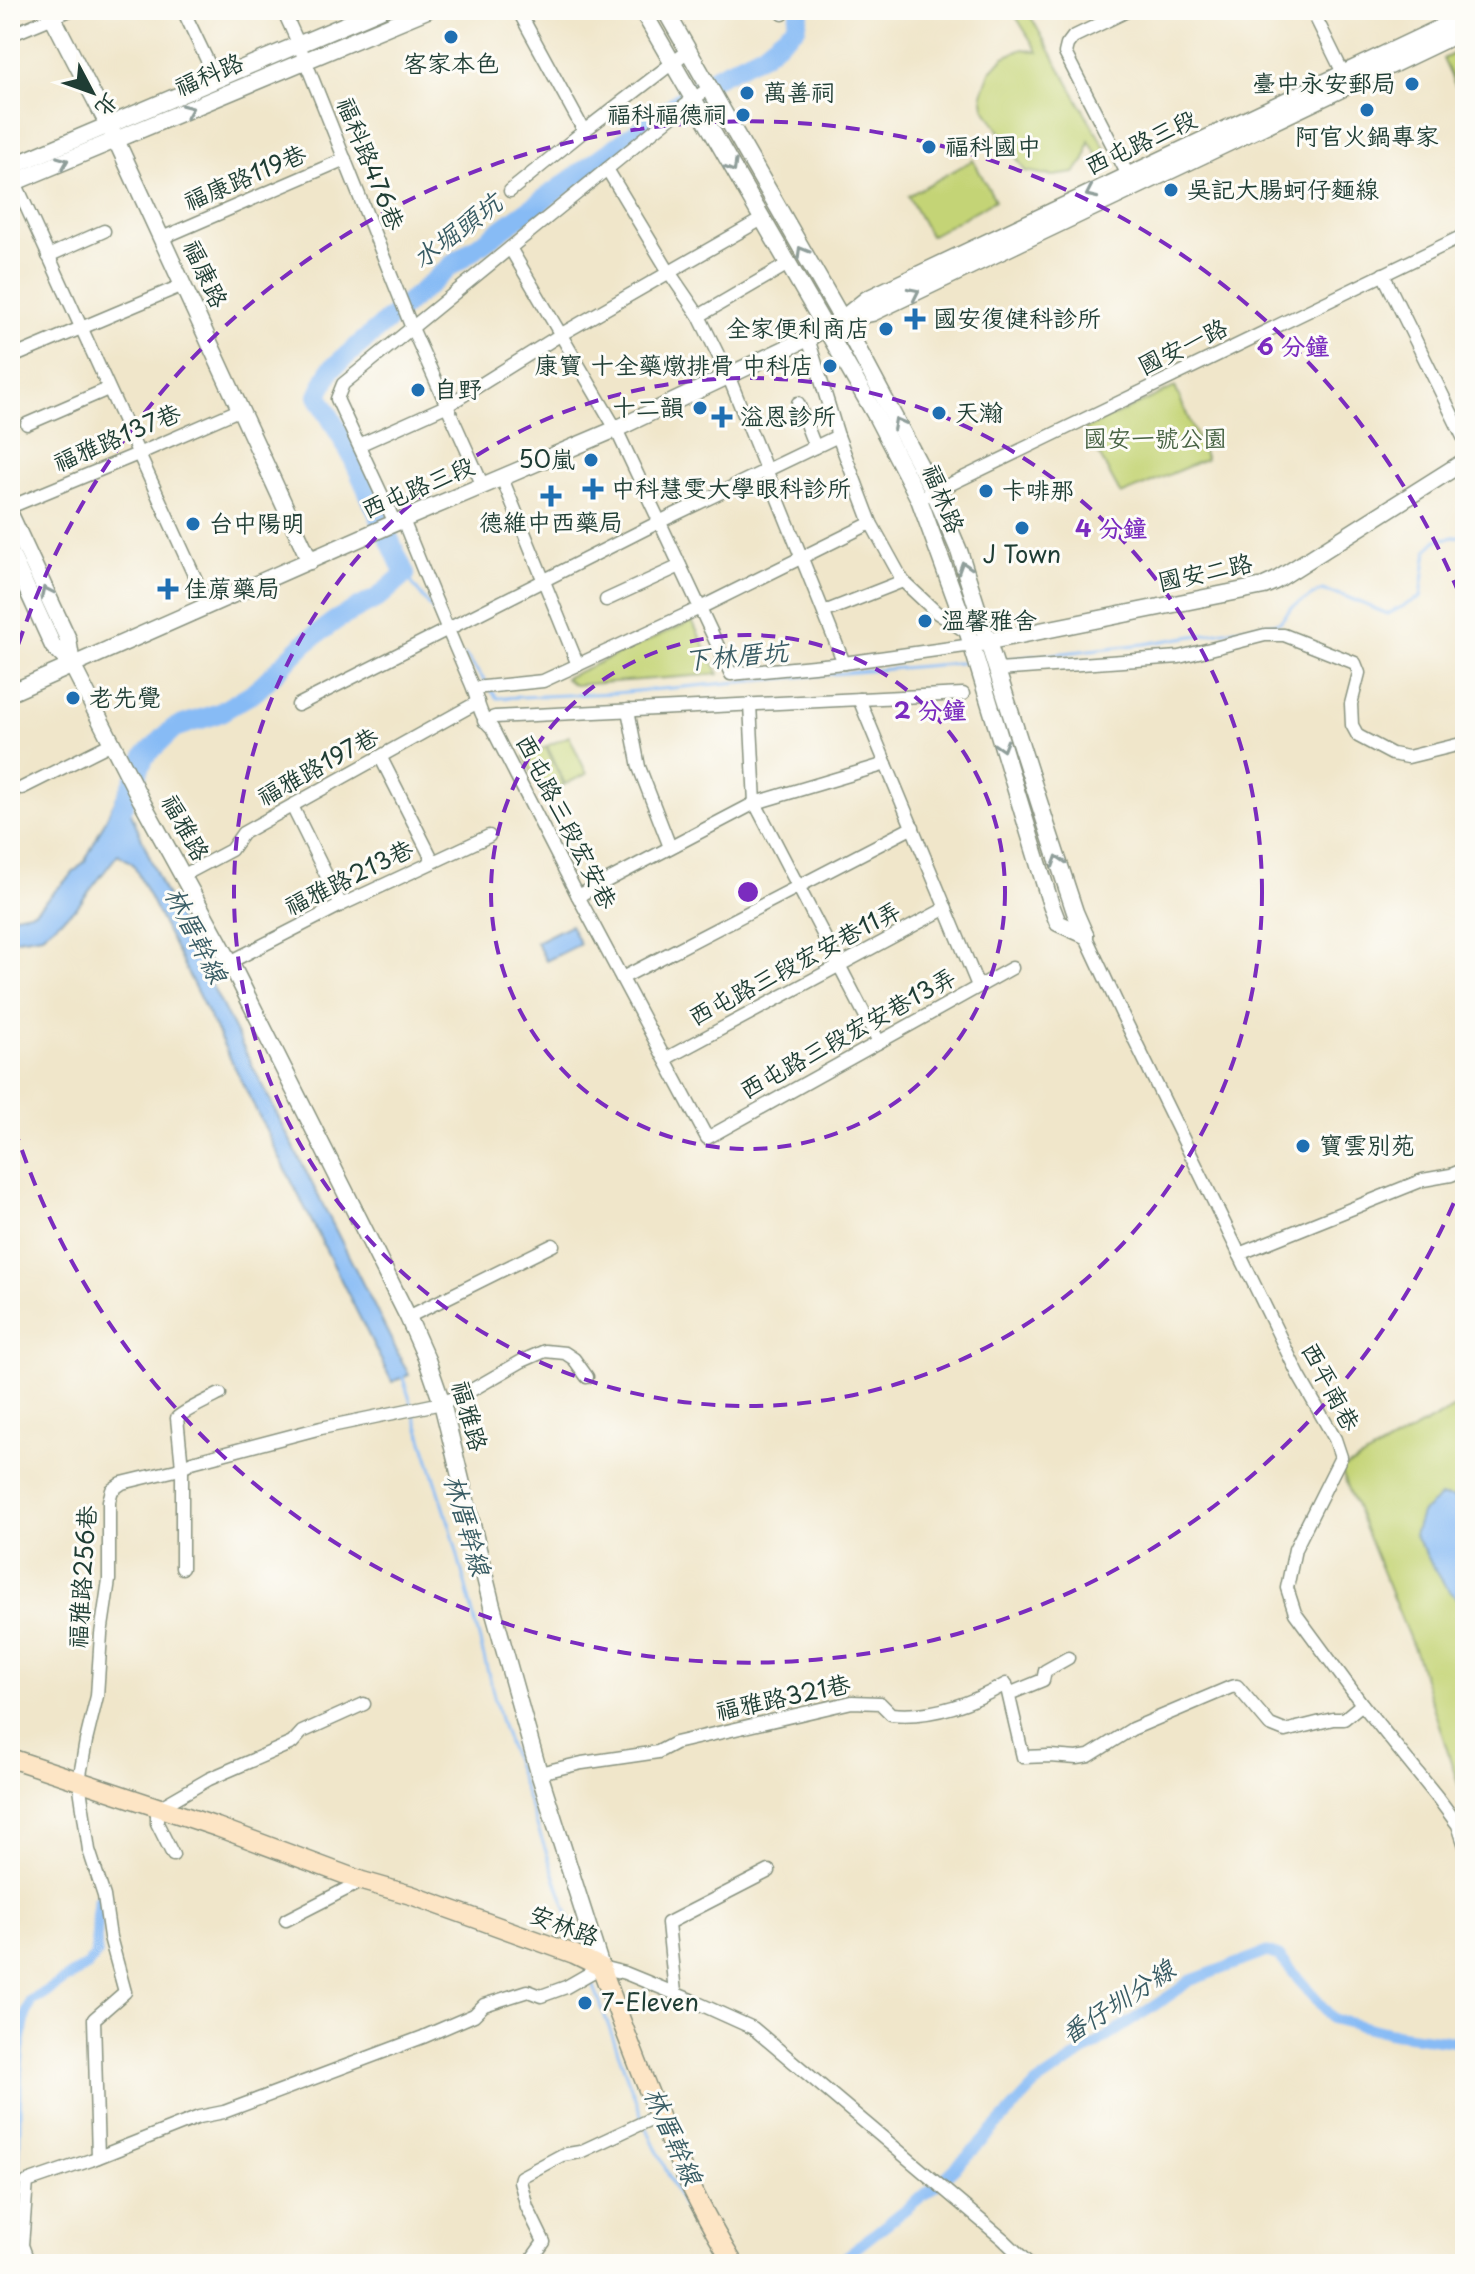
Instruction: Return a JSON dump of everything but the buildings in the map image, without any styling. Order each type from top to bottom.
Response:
[{"type":"main road","name":"安林路","points":[[10,1758],[217,1827],[362,1881],[411,1895],[589,1966]]},
{"type":"main road","name":"福雅路","points":[[589,1966],[654,2118],[734,2264]]},
{"type":"street","points":[[10,35],[51,13],[70,10]]},
{"type":"street","points":[[183,10],[216,79]]},
{"type":"street","name":"福科路476巷","points":[[283,10],[411,326],[483,486]]},
{"type":"street","name":"福科路","points":[[12,178],[109,124],[380,10]]},
{"type":"street","name":"福科路","points":[[12,178],[116,140],[427,10]]},
{"type":"street","points":[[518,10],[584,131]]},
{"type":"street","name":"福林路","points":[[642,10],[899,456],[927,495]]},
{"type":"street","name":"福林路","points":[[665,10],[842,319],[927,495],[959,551],[984,654],[1085,935],[1121,1012]]},
{"type":"street","points":[[1129,10],[1073,37],[1065,53],[1131,182]]},
{"type":"street","points":[[1312,10],[1346,80]]},
{"type":"street","name":"福康路","points":[[51,13],[109,124],[310,561]]},
{"type":"street","name":"西屯路三段","points":[[1346,80],[1465,16]]},
{"type":"street","name":"西屯路三段","points":[[10,693],[616,429],[808,338],[842,319],[867,299],[1131,182],[1346,80],[1465,30]]},
{"type":"street","points":[[510,191],[688,51]]},
{"type":"street","name":"西屯路三段宏安巷","points":[[706,82],[607,169],[343,384],[337,399],[391,525],[474,688],[484,721],[492,728],[707,1138]]},
{"type":"street","name":"福康路119巷","points":[[162,238],[345,159]]},
{"type":"street","points":[[607,169],[699,316],[728,375],[844,663]]},
{"type":"street","points":[[12,178],[208,606]]},
{"type":"street","points":[[359,445],[448,405],[560,335],[762,219]]},
{"type":"street","points":[[48,256],[104,231]]},
{"type":"street","name":"國安一路","points":[[927,495],[1465,235]]},
{"type":"street","points":[[510,248],[616,429],[731,674],[984,654],[1179,657],[1265,635],[1284,635],[1355,663],[1359,673],[1351,704],[1352,725],[1358,736],[1392,754],[1408,757],[1465,743]]},
{"type":"street","points":[[699,316],[788,264]]},
{"type":"street","points":[[1383,274],[1465,441]]},
{"type":"street","points":[[10,358],[183,285]]},
{"type":"street","points":[[808,338],[838,436],[871,523],[903,581],[984,654]]},
{"type":"street","points":[[27,424],[108,389]]},
{"type":"street","points":[[798,403],[815,447]]},
{"type":"street","name":"福雅路137巷","points":[[10,507],[241,409]]},
{"type":"street","points":[[298,705],[544,579],[838,436]]},
{"type":"street","name":"國安二路","points":[[984,654],[1264,586],[1465,461]]},
{"type":"street","points":[[502,478],[578,665]]},
{"type":"street","name":"福雅路","points":[[10,514],[68,639],[72,665]]},
{"type":"street","points":[[474,688],[543,681],[871,523]]},
{"type":"street","name":"福雅路","points":[[10,552],[53,646],[72,665],[141,800],[230,962],[427,1360],[442,1403],[492,1606],[589,1966]]},
{"type":"street","points":[[606,600],[680,566]]},
{"type":"street","points":[[824,612],[903,581]]},
{"type":"street","points":[[484,721],[495,717],[963,694]]},
{"type":"street","points":[[859,699],[978,986]]},
{"type":"street","name":"福雅路197巷","points":[[184,875],[231,850],[243,833],[478,702]]},
{"type":"street","points":[[750,704],[755,803],[879,1042]]},
{"type":"street","points":[[628,710],[639,767],[670,847]]},
{"type":"street","points":[[15,792],[112,743]]},
{"type":"street","points":[[381,758],[433,861]]},
{"type":"street","points":[[578,896],[755,803],[886,764]]},
{"type":"street","points":[[292,806],[341,905]]},
{"type":"street","points":[[622,978],[913,827]]},
{"type":"street","name":"福雅路213巷","points":[[230,962],[341,905],[489,836]]},
{"type":"street","name":"西屯路三段宏安巷11弄","points":[[665,1059],[946,908]]},
{"type":"street","name":"西屯路三段宏安巷13弄","points":[[707,1138],[1012,968]]},
{"type":"street","name":"西平南巷","points":[[1121,1012],[1299,1376],[1335,1439],[1341,1457],[1295,1549],[1287,1588],[1295,1613],[1458,1825],[1465,1846]]},
{"type":"street","points":[[1239,1254],[1423,1180],[1465,1169]]},
{"type":"street","points":[[408,1317],[553,1245]]},
{"type":"street","name":"福雅路256巷","points":[[98,2157],[94,2019],[125,1992],[110,1937],[104,1896],[89,1850],[79,1781],[97,1696],[101,1634],[109,1580],[109,1501],[112,1490],[122,1483],[192,1462],[321,1428],[442,1403],[545,1351],[565,1353],[574,1359],[587,1377]]},
{"type":"street","points":[[182,1568],[182,1467],[177,1418],[180,1413],[220,1394]]},
{"type":"street","points":[[1068,1658],[1045,1671],[1043,1680],[1009,1694],[1023,1757],[1089,1756],[1132,1729],[1237,1686],[1270,1725],[1285,1731],[1344,1719],[1362,1704]]},
{"type":"street","name":"福雅路321巷","points":[[539,1773],[658,1752],[675,1743],[852,1702],[880,1703],[891,1714],[912,1715],[949,1708],[1006,1684],[1009,1694]]},
{"type":"street","points":[[173,1855],[157,1823],[157,1809],[209,1779],[292,1743],[302,1732],[364,1704]]},
{"type":"street","points":[[675,1993],[668,1923],[769,1871]]},
{"type":"street","points":[[286,1920],[362,1881]]},
{"type":"street","points":[[29,2264],[22,2245],[27,2182],[423,2037],[474,2015],[484,2005],[528,1991],[541,1996],[566,1987],[589,1966]]},
{"type":"street","name":"安林路","points":[[589,1966],[625,1973],[753,2028],[1029,2264]]},
{"type":"street","points":[[531,2260],[544,2242],[527,2207],[521,2177],[562,2155],[580,2152],[654,2118]]},
{"type":"green space","points":[[1012,10],[1027,10],[1108,153],[1099,158],[1089,141],[1085,160],[1074,173],[1053,176],[1025,171],[984,107],[982,94],[990,72],[1004,57],[1023,49],[1038,52]]},
{"type":"green space","points":[[1465,48],[1465,83],[1456,87],[1443,59]]},
{"type":"green space","points":[[973,160],[995,200],[930,236],[908,196]]},
{"type":"green space","name":"國安一號公園","points":[[1175,387],[1206,459],[1121,495],[1085,429]]},
{"type":"green space","points":[[692,621],[719,674],[574,685],[565,678]]},
{"type":"green space","points":[[569,736],[587,774],[565,784],[547,746]]},
{"type":"green space","points":[[546,747],[564,785],[543,795],[524,757]]},
{"type":"green space","points":[[1465,1402],[1465,1805],[1417,1657],[1341,1470]]},
{"type":"water","points":[[121,789],[163,889],[409,1375],[392,1382],[133,864],[118,854],[77,907],[42,935],[10,940],[10,916],[35,911],[85,861]]},
{"type":"water","points":[[570,925],[580,944],[546,961],[536,942]]},
{"type":"water","points":[[1440,1497],[1451,1497],[1465,1504],[1465,1608],[1446,1587],[1414,1535],[1421,1513]]},
{"type":"waterway","name":"水堀頭坑","points":[[115,824],[145,756],[174,728],[219,713],[256,691],[305,643],[336,620],[379,597],[405,574],[351,454],[318,396],[331,369],[452,265],[710,80],[763,54],[796,27],[800,10]]},
{"type":"waterway","name":"下林厝坑","points":[[1001,660],[1144,644],[1280,622],[1291,608],[1322,590],[1388,614],[1421,597],[1427,550],[1437,540],[1465,535]]},
{"type":"waterway","name":"下林厝坑","points":[[405,574],[437,616]]},
{"type":"waterway","name":"下林厝坑","points":[[465,655],[487,684]]},
{"type":"waterway","name":"下林厝坑","points":[[491,690],[497,698],[615,693],[970,662]]},
{"type":"waterway","name":"林厝幹線","points":[[402,1375],[412,1406]]},
{"type":"waterway","name":"林厝幹線","points":[[414,1413],[451,1529],[501,1723],[580,1948]]},
{"type":"waterway","points":[[15,2170],[18,2063],[30,2002],[88,1965],[96,1954],[98,1900]]},
{"type":"waterway","name":"番仔圳分線","points":[[836,2264],[940,2182],[1036,2084],[1189,1981],[1267,1952],[1279,1956],[1333,2019],[1390,2033],[1465,2043]]},
{"type":"waterway","name":"林厝幹線","points":[[591,1978],[642,2117]]},
{"type":"waterway","name":"林厝幹線","points":[[645,2124],[683,2207],[715,2264]]},
{"type":"place","name":"客家本色","points":[[451,37]]},
{"type":"place","name":"臺中永安郵局","points":[[1412,84]]},
{"type":"place","name":"萬善祠","points":[[747,93]]},
{"type":"place","name":"阿官火鍋專家","points":[[1367,110]]},
{"type":"place","name":"福科福德祠","points":[[743,115]]},
{"type":"place","name":"福科國中","points":[[929,147]]},
{"type":"place","name":"吳記大腸蚵仔麵線","points":[[1171,190]]},
{"type":"place","name":"國安復健科診所","points":[[915,319]]},
{"type":"place","name":"全家便利商店","points":[[886,329]]},
{"type":"place","name":"康寶 十全藥燉排骨 中科店","points":[[830,366]]},
{"type":"place","name":"自野","points":[[418,390]]},
{"type":"place","name":"十二韻","points":[[700,408]]},
{"type":"place","name":"天瀚","points":[[939,413]]},
{"type":"place","name":"溢恩診所","points":[[722,417]]},
{"type":"place","name":"50嵐","points":[[591,460]]},
{"type":"place","name":"中科慧雯大學眼科診所","points":[[593,489]]},
{"type":"place","name":"卡啡那","points":[[986,491]]},
{"type":"place","name":"德維中西藥局","points":[[551,496]]},
{"type":"place","name":"台中陽明","points":[[193,524]]},
{"type":"place","name":"J Town","points":[[1022,528]]},
{"type":"place","name":"佳蒝藥局","points":[[168,589]]},
{"type":"place","name":"溫馨雅舍","points":[[925,621]]},
{"type":"place","name":"老先覺","points":[[73,698]]},
{"type":"place","name":"寶雲別苑","points":[[1303,1146]]},
{"type":"place","name":"7-Eleven","points":[[585,2003]]}]
